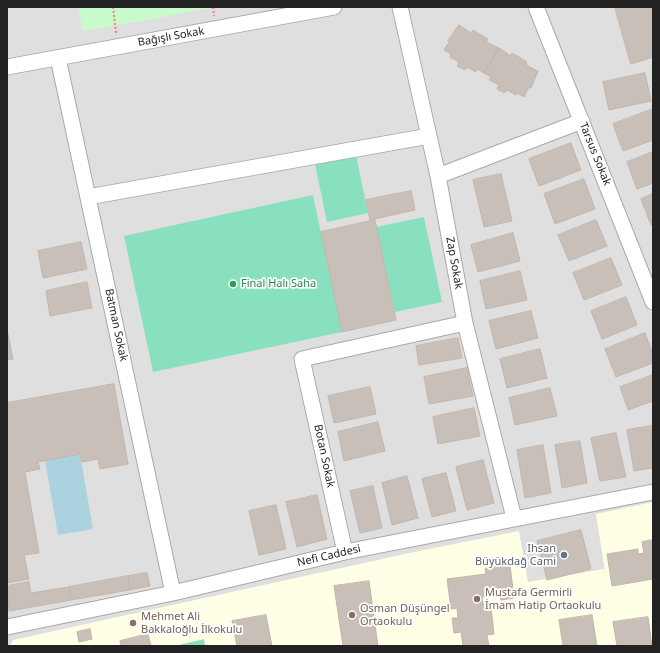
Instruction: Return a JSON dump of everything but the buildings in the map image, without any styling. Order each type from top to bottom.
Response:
[{"type":"street","name":"Bağışlı Sokak","points":[[7,67],[334,7]]},
{"type":"street","name":"Zap Sokak","points":[[400,7],[438,176],[465,323],[514,518]]},
{"type":"street","name":"Tarsus Sokak","points":[[536,7],[653,302]]},
{"type":"street","name":"Batman Sokak","points":[[58,58],[173,592]]},
{"type":"street","points":[[438,176],[582,121]]},
{"type":"street","points":[[88,196],[429,136]]},
{"type":"street","name":"Botan Sokak","points":[[345,552],[302,359],[465,323]]},
{"type":"street","name":"Nefi Caddesi","points":[[7,627],[173,592],[345,552],[653,492]]},
{"type":"path","points":[[113,7],[118,46]]},
{"type":"shaded area","points":[[7,7],[653,7],[653,646],[7,646]]},
{"type":"shaded area","points":[[653,502],[653,646],[10,646],[13,640],[414,552],[519,531],[528,582],[604,569],[606,578],[596,514]]},
{"type":"green space","points":[[78,7],[219,7],[83,31]]},
{"type":"green space","points":[[356,155],[368,213],[327,222],[315,164]]},
{"type":"green space","name":"Final Halı Saha","points":[[313,195],[342,332],[153,372],[124,236]]},
{"type":"green space","points":[[424,217],[442,302],[395,312],[376,227]]},
{"type":"green space","points":[[204,639],[205,646],[179,646],[179,645]]},
{"type":"water","points":[[80,454],[93,529],[58,535],[45,460]]},
{"type":"place","name":"Final Halı Saha","points":[[233,284]]},
{"type":"place","name":"Ihsan Büyükdağ Cami","points":[[564,555]]},
{"type":"place","name":"Mustafa Germirli İmam Hatip Ortaokulu","points":[[477,599]]},
{"type":"place","name":"Osman Düşüngel Ortaokulu","points":[[352,615]]},
{"type":"place","name":"Mehmet Ali Bakkaloğlu İlkokulu","points":[[133,623]]}]
